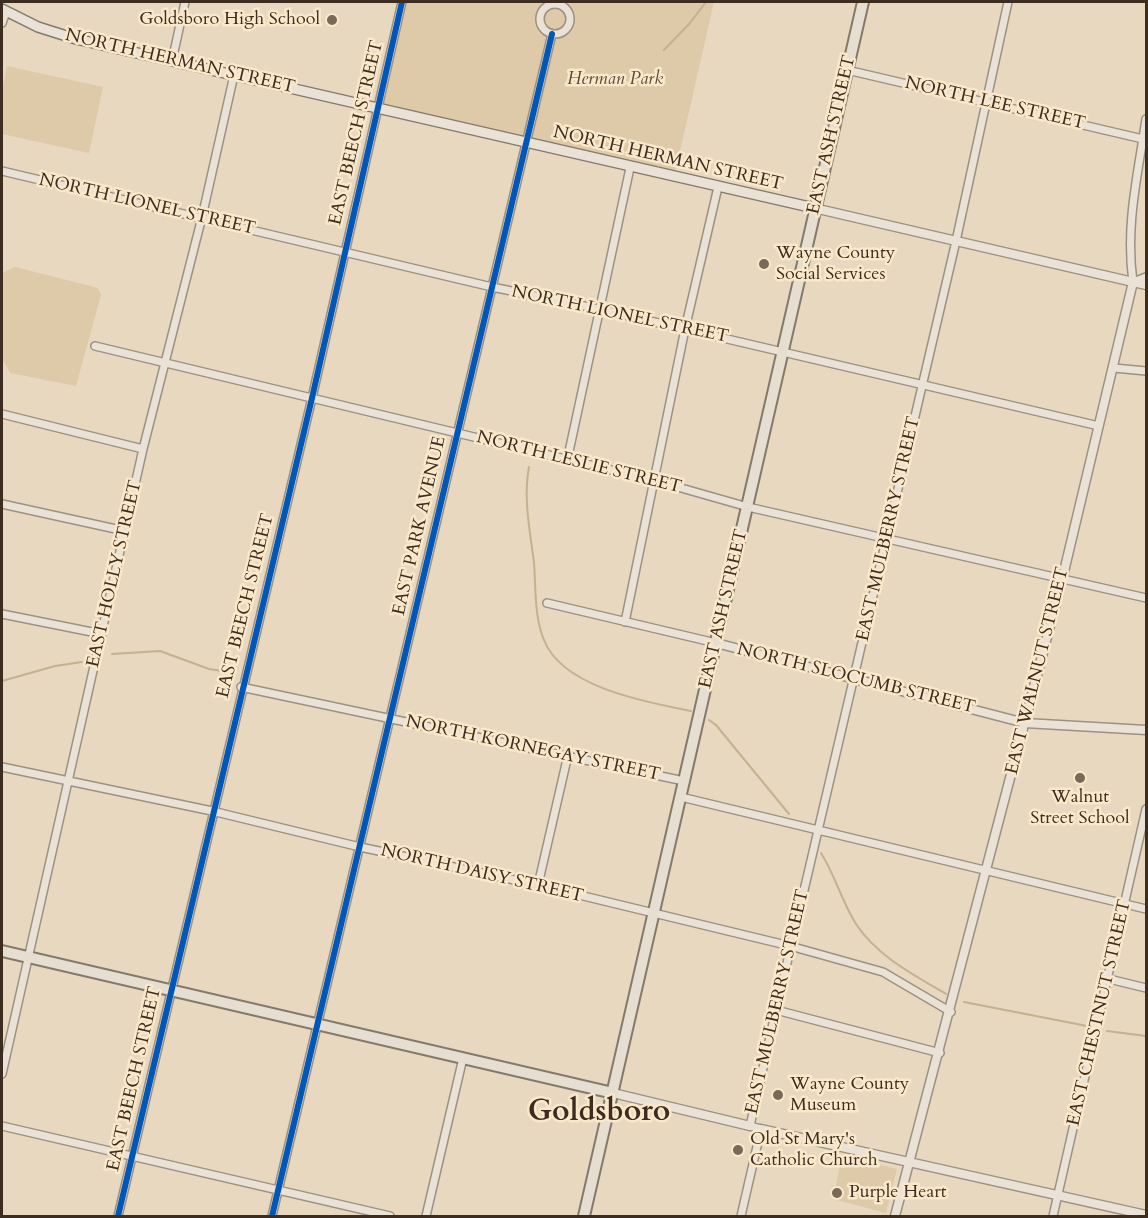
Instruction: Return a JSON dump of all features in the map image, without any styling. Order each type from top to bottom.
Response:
[{"type":"main road","name":"EAST ASH STREET","points":[[584,1216],[863,2]]},
{"type":"main road","name":"NORTH HERMAN STREET","points":[[4,10],[38,27],[76,39],[630,168],[814,208]]},
{"type":"main road","points":[[2,951],[613,1093]]},
{"type":"street","points":[[172,61],[185,2]]},
{"type":"street","name":"EAST BEECH STREET","points":[[118,1216],[241,687],[312,398],[402,2]]},
{"type":"street","name":"EAST MULBERRY STREET","points":[[750,1126],[817,830],[923,385],[1008,2]]},
{"type":"street","name":"EAST PARK AVENUE","points":[[560,3],[568,11],[569,23],[562,33],[552,34],[542,27],[540,15],[548,6],[560,3]]},
{"type":"street","points":[[2,23],[4,10]]},
{"type":"street","name":"EAST PARK AVENUE","points":[[272,1216],[552,34]]},
{"type":"street","name":"NORTH LEE STREET","points":[[847,70],[1143,139]]},
{"type":"street","name":"EAST HOLLY STREET","points":[[2,1074],[143,449],[202,217],[234,75]]},
{"type":"street","name":"EAST WALNUT STREET","points":[[895,1216],[951,1012],[1114,368],[1133,282],[1130,214],[1146,119]]},
{"type":"street","points":[[567,461],[630,168]]},
{"type":"street","name":"NORTH LIONEL STREET","points":[[2,171],[492,287],[598,309],[1099,426]]},
{"type":"street","points":[[625,622],[685,329],[718,187]]},
{"type":"street","name":"NORTH HERMAN STREET","points":[[814,208],[1146,285]]},
{"type":"street","points":[[1133,282],[1146,277]]},
{"type":"street","name":"NORTH LESLIE STREET","points":[[95,346],[653,480],[748,507],[886,536],[1062,580],[1146,598]]},
{"type":"street","points":[[1114,368],[1146,371]]},
{"type":"street","points":[[2,414],[143,449]]},
{"type":"street","points":[[2,504],[125,531]]},
{"type":"street","name":"NORTH SLOCUMB STREET","points":[[547,603],[854,676],[1025,723],[1146,730]]},
{"type":"street","points":[[2,614],[102,634]]},
{"type":"street","name":"NORTH KORNEGAY STREET","points":[[241,687],[684,781]]},
{"type":"street","points":[[538,885],[568,755]]},
{"type":"street","name":"NORTH DAISY STREET","points":[[2,767],[212,811],[360,847],[538,885],[790,946],[883,972],[951,1012]]},
{"type":"street","name":"NORTH KORNEGAY STREET","points":[[681,797],[1146,909]]},
{"type":"street","name":"EAST CHESTNUT STREET","points":[[1053,1216],[1146,809]]},
{"type":"street","points":[[1109,979],[1146,988]]},
{"type":"street","points":[[776,1010],[940,1053]]},
{"type":"street","points":[[426,1216],[463,1058]]},
{"type":"street","points":[[613,1093],[761,1129],[1146,1215]]},
{"type":"street","points":[[2,1126],[390,1216]]},
{"type":"street","name":"EAST MULBERRY STREET","points":[[741,1216],[761,1129]]},
{"type":"green space","name":"Herman Park","points":[[402,2],[714,2],[675,173],[378,109]]},
{"type":"green space","points":[[7,66],[103,87],[89,153],[2,134],[2,92]]},
{"type":"green space","points":[[15,267],[98,288],[101,295],[76,386],[10,373],[2,359],[2,273]]},
{"type":"green space","points":[[842,1156],[897,1169],[886,1213],[833,1199]]},
{"type":"waterway","points":[[664,50],[706,2]]},
{"type":"waterway","points":[[529,467],[527,503],[537,612],[544,640],[554,656],[568,670],[607,690],[651,703],[691,711]]},
{"type":"waterway","points":[[112,654],[160,651],[209,669],[235,673]]},
{"type":"waterway","points":[[2,681],[55,666],[82,662]]},
{"type":"waterway","points":[[709,720],[716,725],[789,814]]},
{"type":"waterway","points":[[821,853],[851,916],[874,946],[897,964],[946,994]]},
{"type":"waterway","points":[[964,1002],[1087,1026]]},
{"type":"waterway","points":[[1107,1031],[1146,1036]]},
{"type":"cycle path","points":[[118,1216],[312,398],[402,2]]},
{"type":"cycle path","points":[[272,1216],[552,34]]},
{"type":"place","name":"Goldsboro High School","points":[[332,20]]},
{"type":"place","name":"Wayne County Social Services","points":[[764,264]]},
{"type":"place","name":"Walnut Street School","points":[[1080,778]]},
{"type":"place","name":"Wayne County Museum","points":[[778,1095]]},
{"type":"place","name":"Old St Mary's Catholic Church","points":[[738,1150]]},
{"type":"place","name":"Purple Heart","points":[[837,1193]]},
{"type":"district","name":"Goldsboro","points":[[599,1113]]}]
